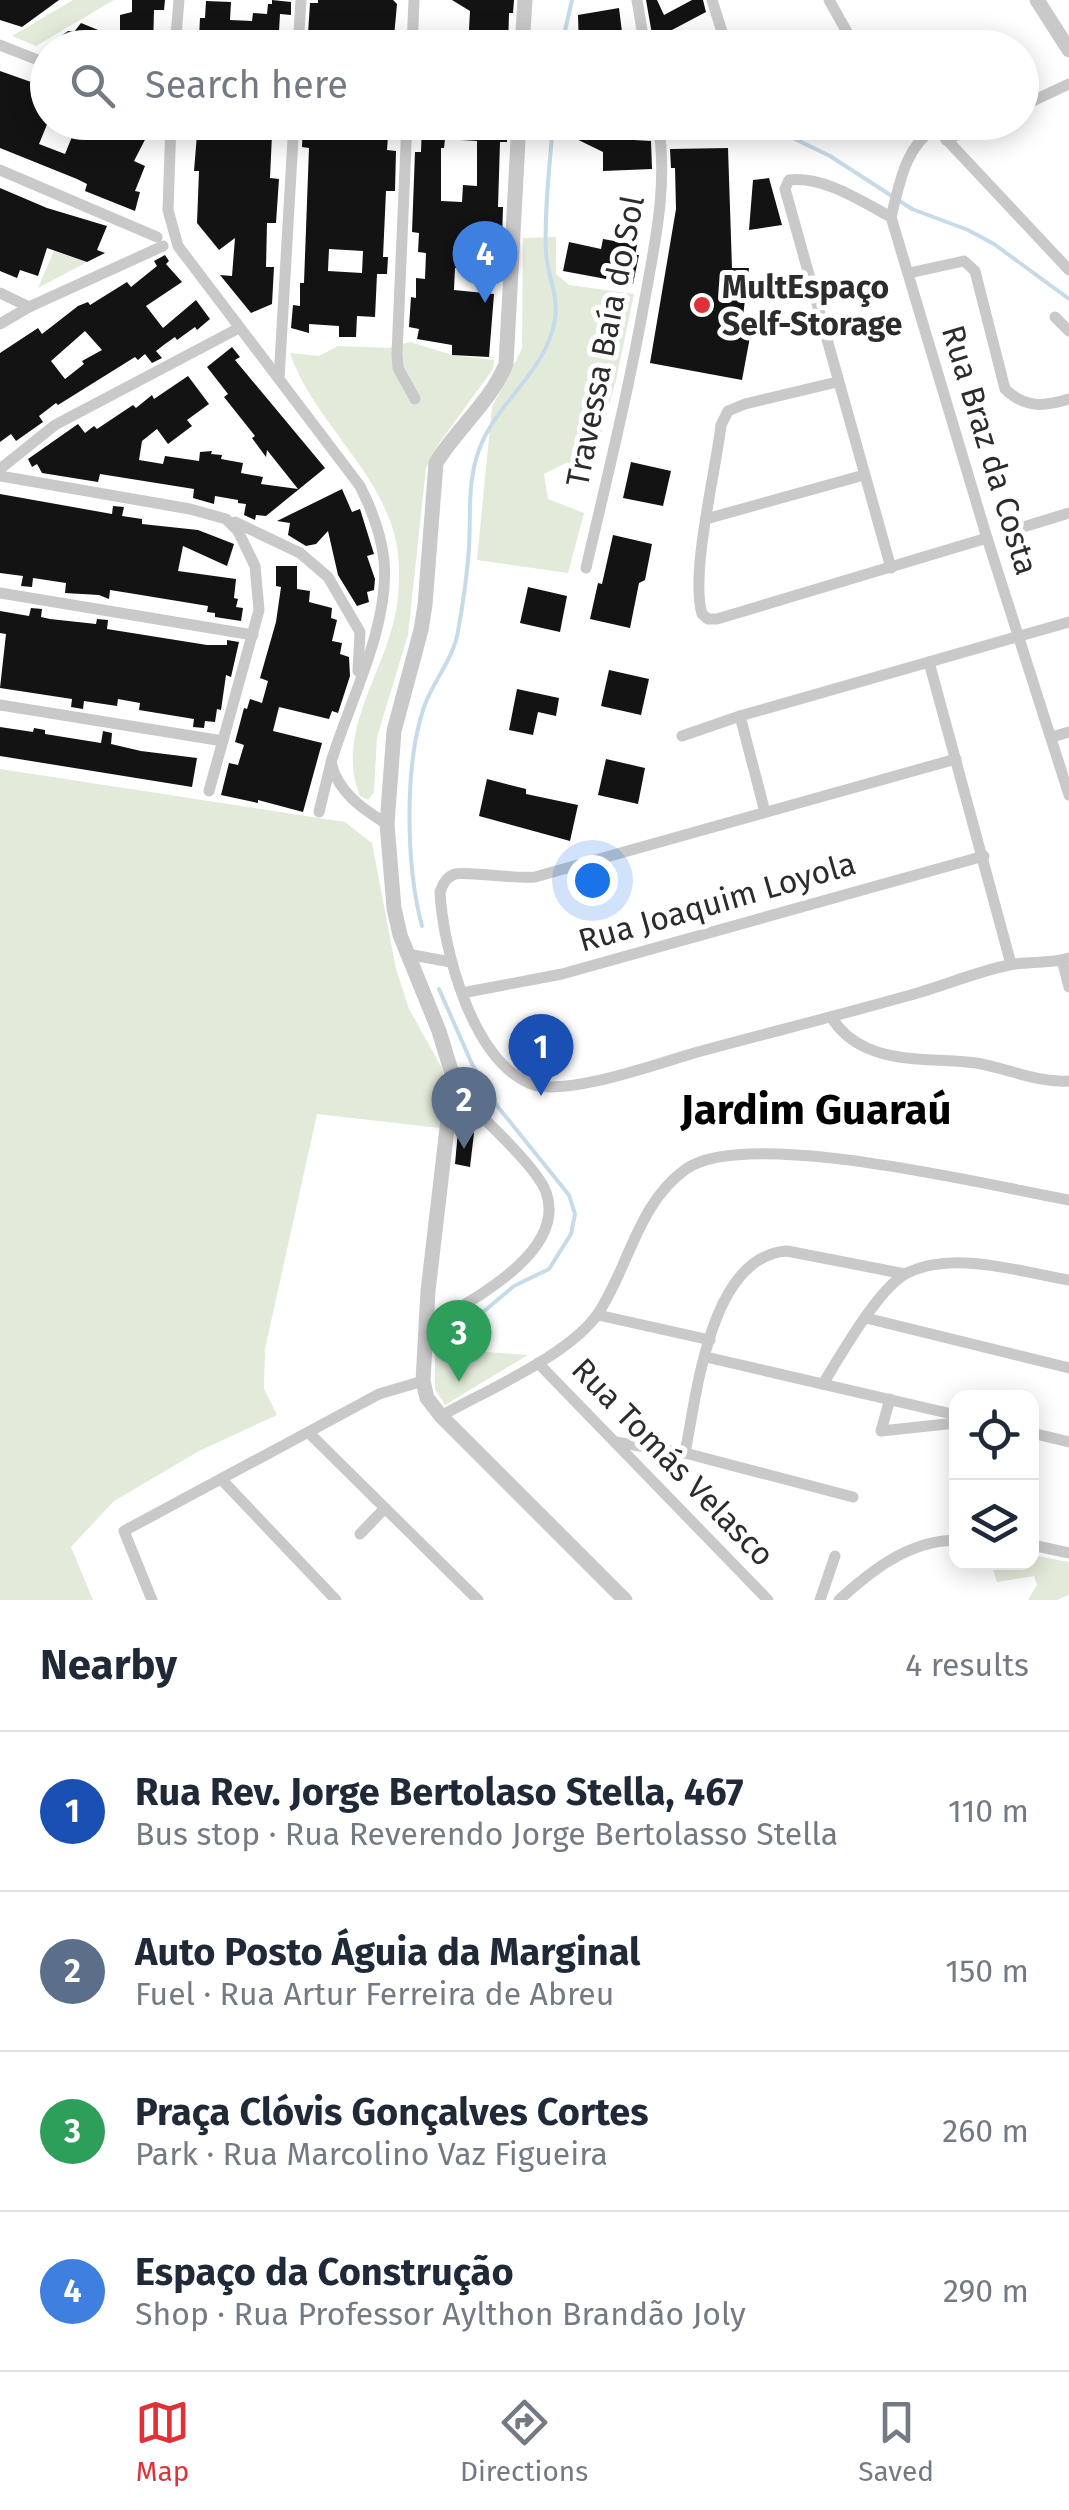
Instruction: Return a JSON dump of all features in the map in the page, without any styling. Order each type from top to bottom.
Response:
[{"type":"street","points":[[176,30],[178,0]]},
{"type":"street","points":[[299,30],[301,0]]},
{"type":"street","points":[[413,30],[414,0]]},
{"type":"street","points":[[523,30],[525,0]]},
{"type":"street","points":[[637,0],[642,30]]},
{"type":"street","points":[[712,0],[721,30]]},
{"type":"street","points":[[829,0],[846,30]]},
{"type":"street","points":[[1036,0],[1069,50]]},
{"type":"street","points":[[0,45],[30,57]]},
{"type":"street","points":[[1039,98],[1069,84]]},
{"type":"street","points":[[0,324],[29,306],[134,258],[164,237],[170,140]]},
{"type":"street","points":[[279,380],[293,140]]},
{"type":"street","points":[[407,140],[396,354],[398,368],[416,399]]},
{"type":"street","points":[[518,140],[506,364],[489,397],[449,441],[436,464],[425,605],[394,730],[388,824],[394,908],[450,1065],[453,1088],[423,1380],[427,1398],[441,1416],[625,1600]]},
{"type":"street","name":"Travessa Baía do Sol","points":[[586,568],[631,375],[664,188],[659,140]]},
{"type":"street","name":"Rua Braz da Costa","points":[[921,140],[903,170],[892,217],[1069,796]]},
{"type":"street","points":[[946,140],[1069,270]]},
{"type":"street","points":[[0,170],[164,237],[185,258],[360,486],[380,532],[383,586],[376,630],[318,812]]},
{"type":"street","points":[[891,568],[785,189],[789,180],[802,178],[892,217]]},
{"type":"street","points":[[909,273],[964,261],[975,271],[1005,389],[1026,404],[1047,406],[1069,399]]},
{"type":"street","points":[[0,293],[29,306]]},
{"type":"street","points":[[1055,317],[1069,332]]},
{"type":"street","points":[[0,469],[55,425],[238,328]]},
{"type":"street","points":[[837,382],[745,404],[728,412],[721,425],[706,518],[700,608],[708,619],[987,538]]},
{"type":"street","points":[[706,518],[864,475]]},
{"type":"street","points":[[0,476],[145,500],[226,519],[300,553],[328,577],[360,632],[358,680]]},
{"type":"street","points":[[1020,528],[1069,513]]},
{"type":"street","points":[[210,791],[258,610],[255,566],[238,531],[226,519]]},
{"type":"street","points":[[0,593],[253,635]]},
{"type":"street","points":[[682,736],[1069,622]]},
{"type":"street","points":[[929,662],[1011,964]]},
{"type":"street","points":[[0,705],[223,741]]},
{"type":"street","points":[[740,716],[766,812]]},
{"type":"street","points":[[1052,737],[1069,732]]},
{"type":"street","points":[[956,759],[535,877],[514,880],[460,872],[450,876],[440,892],[446,962],[482,1034],[506,1068],[543,1088],[602,1079],[831,1018],[1011,964],[1065,959],[1069,987]]},
{"type":"street","points":[[331,762],[356,804],[388,824]]},
{"type":"street","name":"Rua Joaquim Loyola","points":[[462,993],[562,974],[984,856]]},
{"type":"street","points":[[413,956],[446,962]]},
{"type":"street","points":[[831,1018],[849,1038],[868,1049],[894,1056],[980,1064],[1046,1080],[1069,1081]]},
{"type":"street","points":[[426,1326],[475,1298],[532,1254],[548,1218],[546,1190],[534,1172],[453,1088]]},
{"type":"street","points":[[441,1416],[538,1363],[598,1315],[652,1206],[682,1172],[712,1157],[769,1154],[838,1160],[1069,1200]]},
{"type":"street","points":[[685,1453],[710,1340],[734,1281],[747,1266],[768,1254],[787,1251],[905,1274],[946,1265],[974,1265],[1069,1280]]},
{"type":"street","points":[[823,1384],[879,1300],[905,1274]]},
{"type":"street","points":[[598,1315],[710,1340]]},
{"type":"street","points":[[866,1318],[1069,1368]]},
{"type":"street","points":[[706,1357],[949,1413]]},
{"type":"street","name":"Rua Tomás Velasco","points":[[538,1363],[768,1600]]},
{"type":"street","points":[[152,1600],[124,1531],[378,1394],[423,1380]]},
{"type":"street","points":[[890,1399],[881,1431],[949,1424]]},
{"type":"street","points":[[310,1433],[478,1600]]},
{"type":"street","points":[[1039,1435],[1069,1442]]},
{"type":"street","points":[[615,1442],[685,1453],[853,1497]]},
{"type":"street","points":[[222,1479],[336,1600]]},
{"type":"street","points":[[360,1534],[386,1508]]},
{"type":"street","points":[[839,1600],[883,1563],[907,1550],[949,1541]]},
{"type":"street","points":[[1039,1547],[1069,1553]]},
{"type":"street","points":[[820,1600],[835,1556]]},
{"type":"green space","points":[[73,0],[114,0],[63,30],[30,30],[30,44],[12,36]]},
{"type":"green space","points":[[556,237],[556,274],[569,285],[634,294],[616,380],[591,469],[566,463],[544,474],[548,499],[584,513],[568,573],[477,560],[492,407],[522,349],[523,238]]},
{"type":"green space","points":[[54,251],[87,262],[38,288]]},
{"type":"green space","points":[[410,342],[452,355],[494,360],[493,369],[426,468],[408,635],[377,737],[374,792],[368,800],[360,796],[353,753],[362,710],[395,615],[399,582],[396,543],[373,486],[319,408],[290,353],[319,356],[338,346],[389,348]]},
{"type":"green space","points":[[0,769],[345,822],[372,843],[396,969],[409,1009],[442,1068],[447,1095],[440,1128],[317,1114],[265,1349],[264,1389],[277,1415],[199,1451],[114,1501],[71,1547],[93,1600],[0,1600]]},
{"type":"green space","points":[[435,1348],[528,1355],[445,1405],[435,1389]]},
{"type":"green space","points":[[1039,1556],[1069,1562],[1069,1595],[1057,1600],[1028,1600],[1037,1585],[1034,1576],[997,1582],[993,1570],[1039,1570]]},
{"type":"building","points":[[0,0],[59,0],[22,27],[0,20]]},
{"type":"building","points":[[132,0],[165,0],[164,10],[154,10],[153,30],[120,30],[120,15],[132,12]]},
{"type":"building","points":[[272,0],[291,2],[291,15],[280,14],[279,30],[199,30],[206,1],[231,2],[230,20],[252,21],[253,13],[267,14],[268,4]]},
{"type":"building","points":[[393,0],[397,4],[395,30],[308,30],[310,3]]},
{"type":"building","points":[[452,0],[514,0],[509,30],[469,30],[470,11]]},
{"type":"building","points":[[646,0],[657,0],[664,15],[692,0],[703,0],[706,12],[672,30],[651,30]]},
{"type":"building","points":[[619,8],[622,30],[578,30],[578,15]]},
{"type":"building","points":[[81,23],[98,30],[76,30]]},
{"type":"building","points":[[0,71],[30,82],[30,140],[41,140],[39,144],[65,154],[71,140],[145,140],[134,161],[145,166],[135,191],[140,192],[135,211],[85,191],[87,184],[77,179],[0,148]]},
{"type":"building","points":[[197,140],[272,140],[270,178],[279,179],[276,223],[267,223],[266,267],[274,267],[272,304],[251,313],[220,275],[232,276],[235,238],[219,250],[197,223],[199,171],[194,171]]},
{"type":"building","points":[[302,140],[388,140],[387,150],[396,151],[395,191],[386,191],[383,257],[388,257],[387,274],[377,274],[375,317],[357,316],[356,337],[339,337],[339,326],[309,324],[309,333],[291,328],[293,305],[300,306],[300,283],[304,283],[309,148],[302,147]],"holes":[[[329,249],[363,251],[362,273],[328,271]]]},
{"type":"building","points":[[421,140],[445,140],[441,148],[441,201],[462,202],[463,185],[477,186],[477,141],[461,140],[507,140],[500,142],[498,207],[503,207],[502,238],[496,238],[494,270],[455,268],[454,290],[494,294],[489,357],[452,355],[452,345],[417,339],[419,329],[409,327],[416,278],[425,279],[426,253],[418,252],[419,233],[412,232],[415,152],[421,152]]},
{"type":"building","points":[[578,140],[651,141],[652,169],[603,171],[603,152]]},
{"type":"building","points":[[728,148],[732,268],[749,268],[742,324],[752,326],[742,380],[650,363],[676,209],[675,168],[671,168],[670,149]]},
{"type":"building","points":[[769,178],[782,225],[749,230],[753,180]]},
{"type":"building","points":[[0,188],[47,208],[107,226],[97,250],[105,253],[87,262],[47,248],[38,276],[20,270],[17,278],[0,271]]},
{"type":"building","points":[[603,239],[637,245],[635,255],[639,255],[633,284],[563,271],[569,242],[601,249]]},
{"type":"building","points":[[165,255],[169,261],[166,264],[182,282],[146,306],[163,328],[196,300],[210,319],[156,351],[162,358],[152,363],[145,354],[138,360],[135,357],[56,403],[39,416],[43,422],[16,441],[11,434],[0,442],[0,353],[38,328],[42,334],[78,306],[88,302],[90,305],[127,282],[131,287],[157,266],[154,261]],"holes":[[[85,331],[102,350],[82,361],[84,364],[65,379],[51,361]]]},
{"type":"building","points":[[232,347],[240,357],[235,360],[325,468],[266,516],[256,515],[255,520],[244,515],[246,504],[238,500],[215,496],[214,504],[193,498],[194,489],[100,474],[98,482],[42,473],[37,464],[32,467],[28,459],[78,424],[85,433],[94,426],[97,429],[188,376],[209,404],[187,420],[192,426],[168,444],[157,429],[142,441],[139,460],[163,464],[165,456],[199,461],[200,452],[212,451],[211,454],[222,455],[221,459],[243,463],[241,473],[263,477],[261,484],[298,489],[267,450],[266,457],[207,367]]},
{"type":"building","points":[[631,462],[671,471],[663,506],[623,498]]},
{"type":"building","points":[[342,489],[352,512],[360,509],[374,554],[367,556],[375,579],[374,590],[367,592],[369,602],[357,606],[338,575],[328,531],[316,544],[306,546],[288,535],[290,523],[277,521]]},
{"type":"building","points":[[0,494],[112,514],[113,506],[124,507],[122,516],[142,519],[142,524],[198,530],[234,544],[227,566],[183,546],[178,571],[236,579],[234,598],[238,599],[236,607],[243,608],[241,621],[215,617],[215,613],[207,612],[208,606],[110,590],[109,599],[65,593],[66,583],[33,578],[32,587],[21,586],[23,576],[0,573]]},
{"type":"building","points":[[613,535],[652,544],[630,628],[590,619]]},
{"type":"building","points":[[276,566],[297,566],[297,589],[310,591],[309,602],[332,608],[331,618],[337,620],[332,641],[342,643],[340,654],[349,657],[350,676],[338,713],[332,711],[329,719],[279,707],[273,731],[322,743],[303,812],[221,795],[229,763],[238,765],[244,745],[235,742],[244,708],[247,709],[250,699],[262,703],[268,681],[260,678],[281,587],[276,586]]},
{"type":"building","points":[[528,587],[567,596],[560,632],[520,623]]},
{"type":"building","points":[[31,608],[42,609],[41,617],[50,619],[96,624],[97,619],[108,620],[107,629],[207,645],[227,645],[227,640],[239,642],[215,722],[205,721],[204,728],[193,727],[194,719],[139,710],[140,703],[118,699],[117,706],[84,701],[83,709],[71,707],[72,699],[0,688],[6,634],[0,633],[0,611],[29,616]]},
{"type":"building","points":[[609,670],[649,679],[641,715],[601,706]]},
{"type":"building","points":[[517,689],[559,698],[556,716],[538,712],[533,735],[509,730]]},
{"type":"building","points":[[0,727],[33,732],[34,728],[45,730],[45,734],[101,743],[103,731],[112,733],[111,744],[197,758],[192,787],[0,756]]},
{"type":"building","points":[[606,759],[645,768],[638,804],[598,795]]},
{"type":"building","points":[[487,779],[526,789],[526,794],[578,805],[570,841],[479,816]]},
{"type":"building","points":[[458,1131],[474,1133],[470,1167],[455,1164]]},
{"type":"waterway","points":[[565,30],[572,0]]},
{"type":"waterway","points":[[422,926],[410,846],[413,758],[424,707],[458,631],[475,462],[497,417],[542,355],[555,319],[546,236],[552,140]]},
{"type":"waterway","points":[[797,140],[830,156],[912,209],[994,244],[1069,299]]},
{"type":"waterway","points":[[439,989],[472,1064],[498,1107],[569,1195],[575,1214],[571,1234],[549,1269],[514,1286],[482,1313],[454,1352]]},
{"type":"place","name":"Espaço da Construção","points":[[485,303]]},
{"type":"place","name":"MultEspaço Self-Storage","points":[[702,305]]},
{"type":"place","name":"Rua Rev. Jorge Bertolaso Stella, 467","points":[[541,1096]]},
{"type":"place","name":"Auto Posto Águia da Marginal","points":[[464,1149]]},
{"type":"place","name":"Praça Clóvis Gonçalves Cortes","points":[[459,1382]]},
{"type":"district","name":"Jardim Guaraú","points":[[816,1110]]}]
